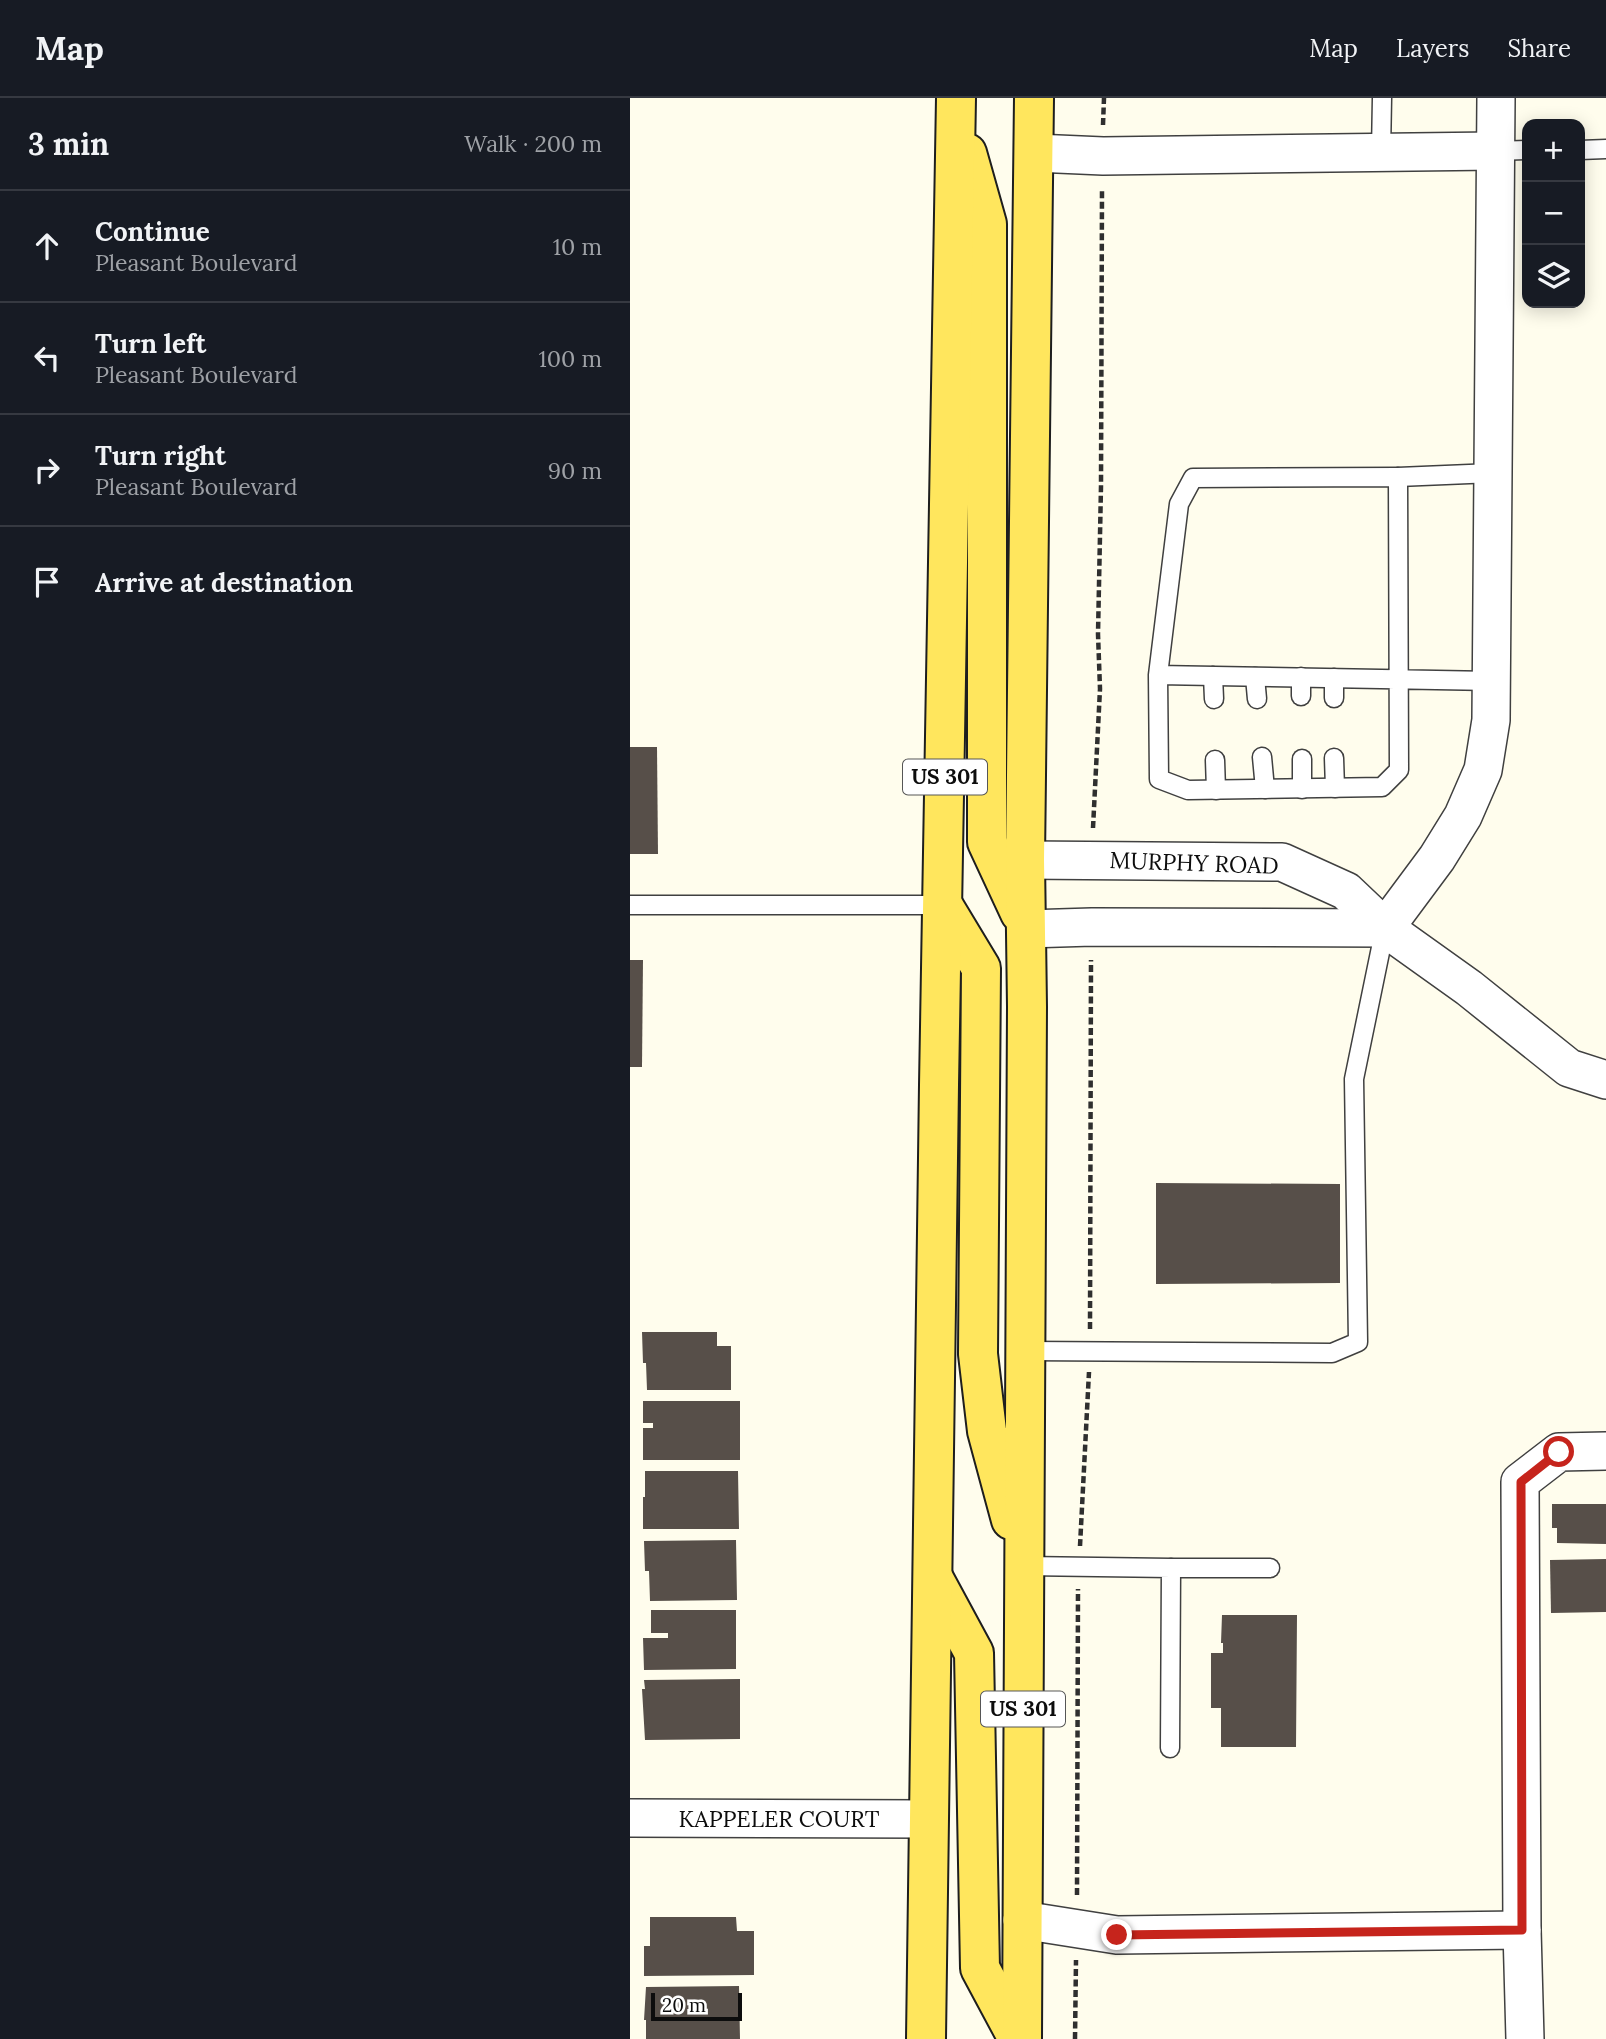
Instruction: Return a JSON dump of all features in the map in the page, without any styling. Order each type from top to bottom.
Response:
[{"type":"main road","name":"US 301","points":[[926,2039],[956,106]]},
{"type":"main road","points":[[956,106],[987,224],[987,842],[1027,929]]},
{"type":"main road","name":"US 301","points":[[1020,2039],[1026,1351],[1025,860],[1030,120]]},
{"type":"main road","points":[[943,905],[981,968],[978,1354],[987,1431],[1024,1566]]},
{"type":"main road","points":[[933,1577],[974,1653],[980,1968],[1020,2039]]},
{"type":"street","points":[[1027,929],[1385,928],[1437,858],[1463,816],[1483,770],[1491,720],[1493,473],[1511,151],[1496,98]]},
{"type":"street","points":[[1030,120],[1104,156],[1511,151]]},
{"type":"street","name":"MURPHY ROAD","points":[[1025,860],[1282,862],[1346,891],[1385,928],[1469,988],[1569,1068],[1606,1080]]},
{"type":"street","points":[[1525,2039],[1522,1930],[1521,1482],[1559,1452],[1606,1451]]},
{"type":"street","name":"KAPPELER COURT","points":[[630,1818],[928,1832]]},
{"type":"street","name":"KAPPELER COURT","points":[[630,1843],[928,1832]]},
{"type":"street","points":[[1022,1920],[1117,1935],[1522,1930]]},
{"type":"lane","points":[[1381,152],[1382,98]]},
{"type":"lane","points":[[1585,150],[1606,149]]},
{"type":"lane","points":[[1398,477],[1399,770],[1382,787],[1188,790],[1159,779],[1158,675],[1179,504],[1193,478],[1398,477],[1493,473]]},
{"type":"lane","points":[[1158,675],[1255,677],[1301,687],[1334,678],[1492,681]]},
{"type":"lane","points":[[1213,676],[1214,699]]},
{"type":"lane","points":[[1255,677],[1257,699]]},
{"type":"lane","points":[[1334,678],[1334,698]]},
{"type":"lane","points":[[1262,757],[1265,789]]},
{"type":"lane","points":[[1302,758],[1302,789]]},
{"type":"lane","points":[[1335,758],[1335,788]]},
{"type":"lane","points":[[1215,760],[1216,790]]},
{"type":"lane","points":[[630,905],[943,905]]},
{"type":"lane","points":[[1026,1351],[1332,1353],[1358,1342],[1354,1079],[1385,928]]},
{"type":"lane","points":[[1024,1566],[1270,1568]]},
{"type":"lane","points":[[1170,1748],[1171,1568]]},
{"type":"path","points":[[1104,98],[1104,126]]},
{"type":"path","points":[[1093,838],[1100,689],[1098,634],[1102,184]]},
{"type":"path","points":[[1077,1897],[1079,1566],[1091,1310],[1091,975]]},
{"type":"path","points":[[1075,2039],[1076,1953]]},
{"type":"building","points":[[630,747],[657,747],[658,854],[630,854]]},
{"type":"building","points":[[630,960],[643,960],[642,1067],[630,1067]]},
{"type":"building","points":[[1156,1183],[1340,1184],[1340,1283],[1156,1284]]},
{"type":"building","points":[[642,1332],[717,1332],[717,1346],[731,1346],[731,1390],[647,1390]]},
{"type":"building","points":[[643,1401],[740,1401],[740,1460],[643,1460],[643,1428],[653,1428],[653,1423],[643,1423]]},
{"type":"building","points":[[645,1471],[738,1471],[739,1529],[643,1529]]},
{"type":"building","points":[[1552,1504],[1606,1504],[1606,1544],[1557,1543],[1557,1528],[1552,1528]]},
{"type":"building","points":[[736,1540],[737,1600],[650,1601],[644,1541]]},
{"type":"building","points":[[1606,1559],[1606,1612],[1551,1613],[1550,1560]]},
{"type":"building","points":[[651,1610],[736,1610],[736,1669],[644,1670],[643,1638],[668,1638],[668,1633],[651,1633]]},
{"type":"building","points":[[1222,1615],[1297,1615],[1296,1747],[1221,1747],[1221,1708],[1211,1708],[1211,1653],[1223,1653]]},
{"type":"building","points":[[740,1679],[740,1739],[645,1740],[642,1689],[645,1689],[644,1680]]},
{"type":"building","points":[[650,1917],[736,1917],[737,1931],[754,1931],[754,1975],[644,1976],[644,1946],[650,1946]]},
{"type":"building","points":[[739,1986],[740,2039],[646,2039],[646,1987]]},
{"type":"route","points":[[1117,1935],[1522,1930],[1521,1482],[1559,1452]]}]
